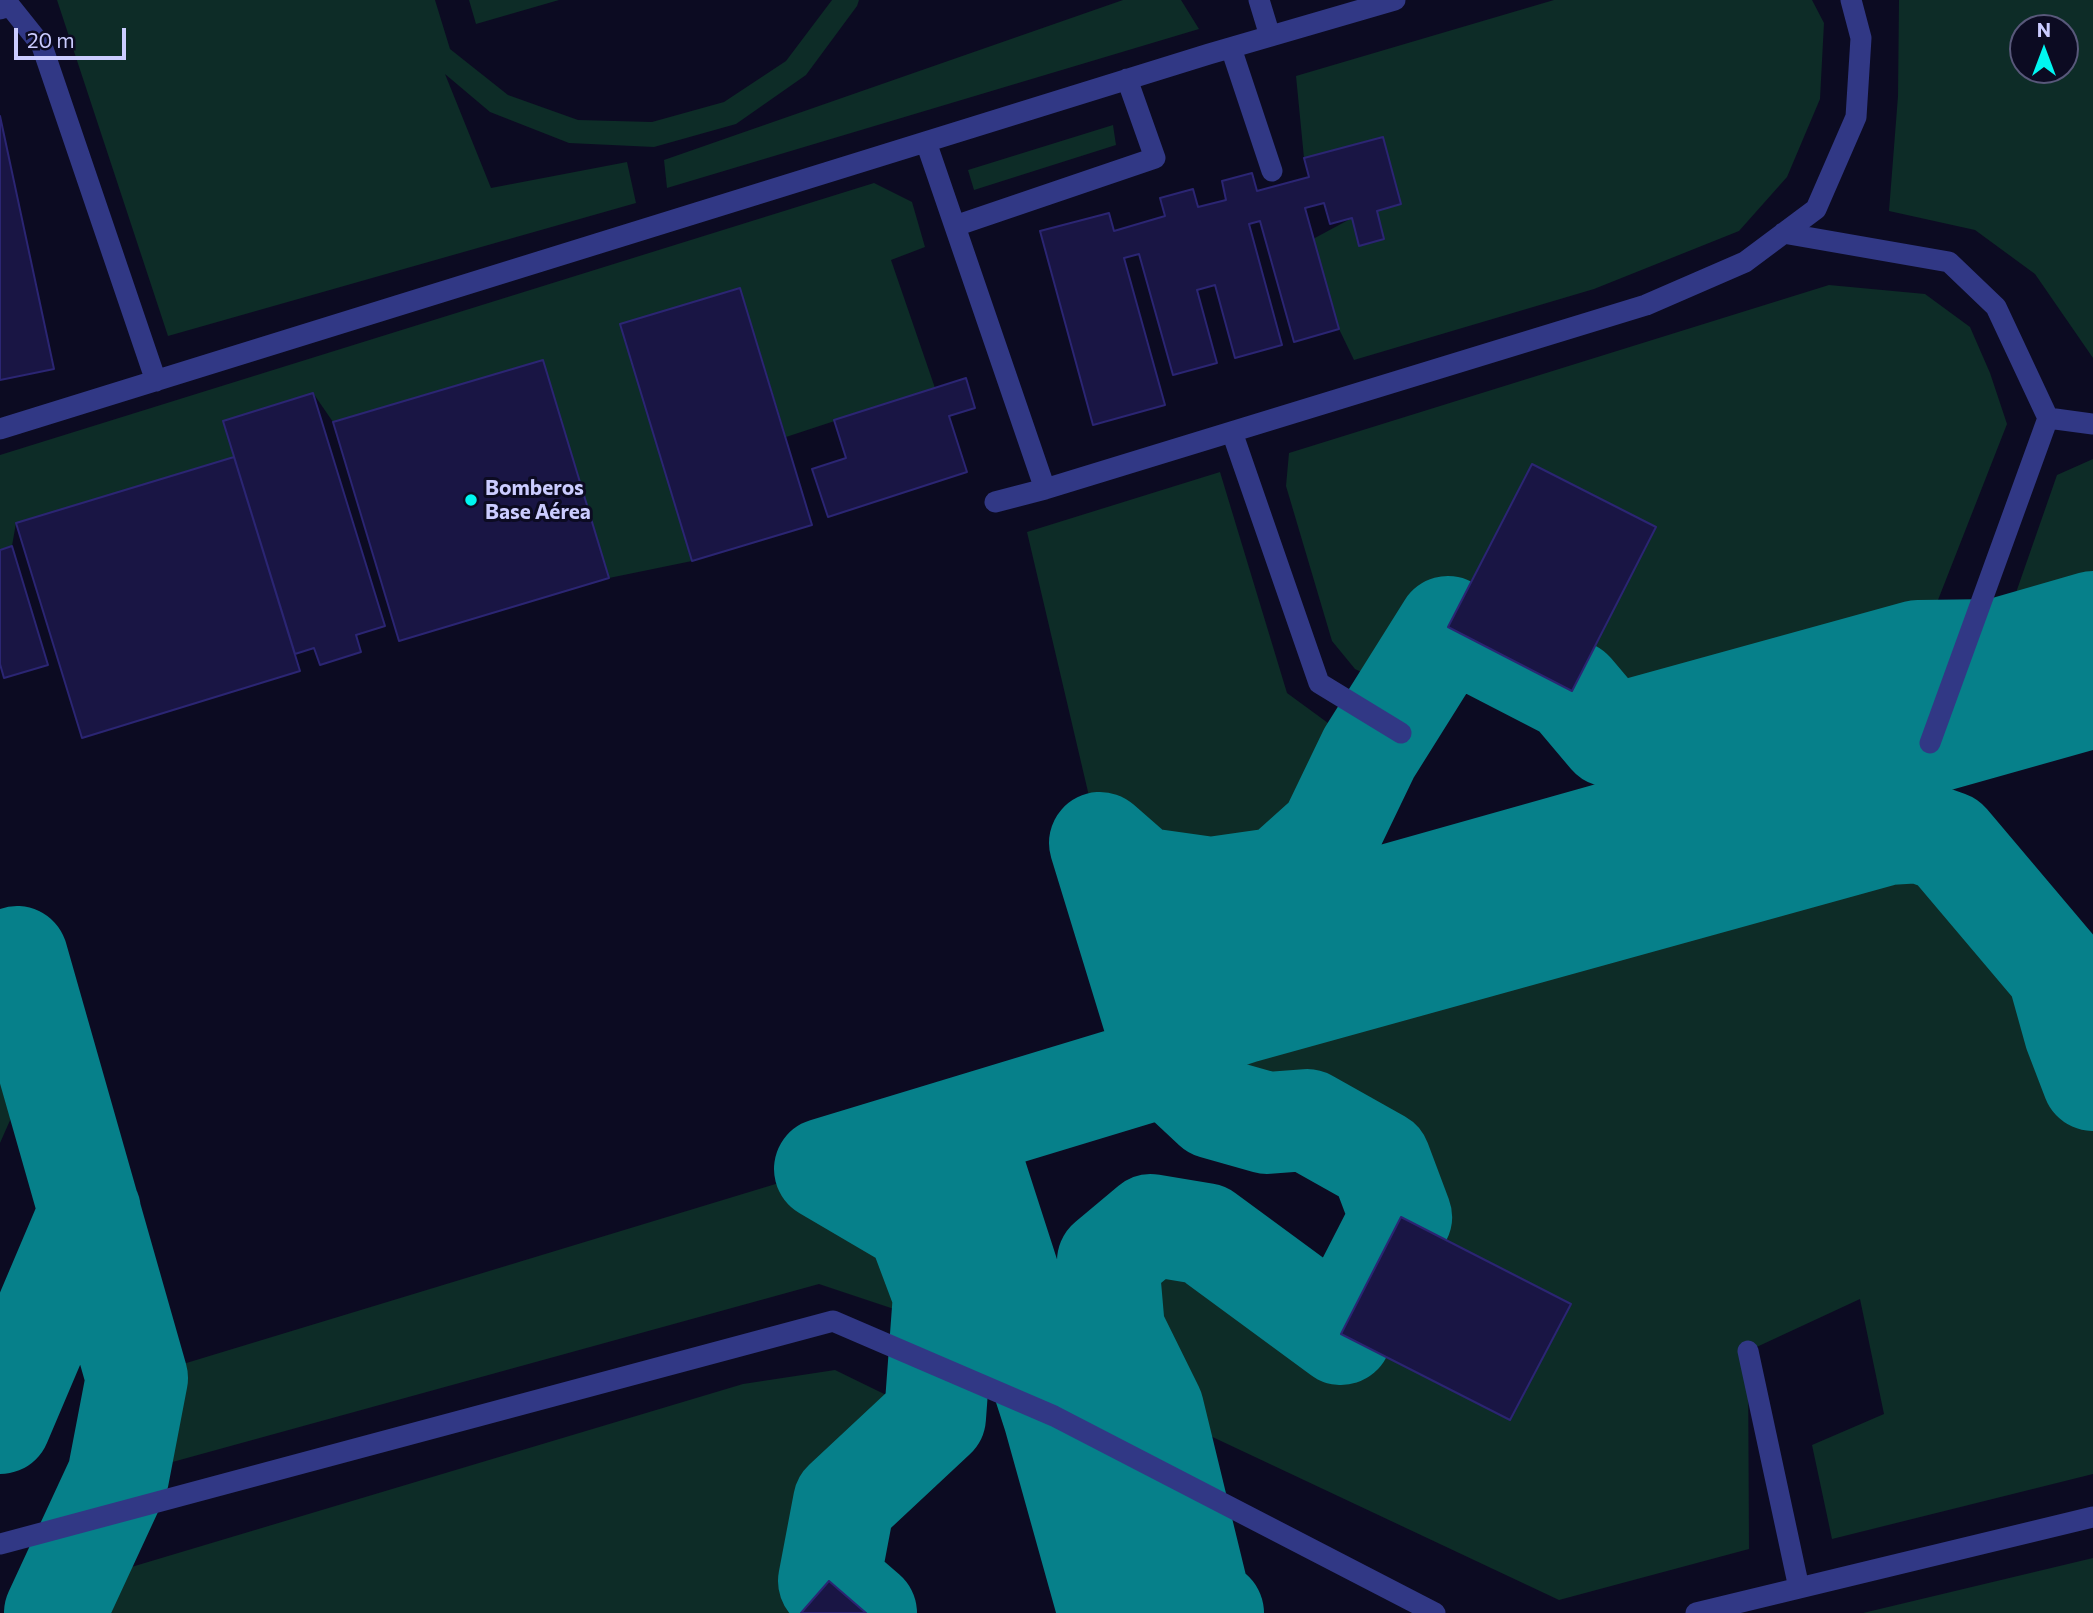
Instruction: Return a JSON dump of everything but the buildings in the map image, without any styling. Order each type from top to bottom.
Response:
[{"type":"lane","points":[[1259,0],[1270,36]]},
{"type":"lane","points":[[0,429],[1127,79],[1395,0]]},
{"type":"lane","points":[[995,502],[1646,305],[1745,262],[1816,209],[1856,117],[1861,38],[1851,0]]},
{"type":"lane","points":[[0,9],[10,6],[42,46],[156,381]]},
{"type":"lane","points":[[1231,48],[1272,172]]},
{"type":"lane","points":[[955,226],[1155,158],[1127,79]]},
{"type":"lane","points":[[926,142],[1045,489]]},
{"type":"lane","points":[[1783,233],[1949,262],[1996,307],[2048,418],[1930,743]]},
{"type":"lane","points":[[2048,418],[2093,424]]},
{"type":"lane","points":[[1232,432],[1319,683],[1401,733]]},
{"type":"lane","points":[[0,1544],[833,1321],[1054,1416],[1435,1613]]},
{"type":"lane","points":[[1748,1351],[1799,1588]]},
{"type":"lane","points":[[1696,1613],[2093,1517]]},
{"type":"green space","points":[[57,0],[435,0],[450,49],[508,95],[578,120],[652,122],[724,102],[786,61],[832,0],[859,0],[806,75],[736,124],[654,147],[569,143],[490,112],[445,74],[491,188],[627,162],[636,203],[168,336]]},
{"type":"green space","points":[[469,0],[559,0],[476,24]]},
{"type":"green space","points":[[1123,0],[1181,0],[1199,29],[667,188],[664,160]]},
{"type":"green space","points":[[1554,0],[1812,0],[1824,23],[1820,99],[1787,177],[1739,231],[1594,289],[1354,360],[1339,329],[1313,239],[1352,218],[1359,245],[1384,239],[1377,211],[1401,204],[1382,137],[1304,158],[1296,76]]},
{"type":"green space","points":[[1899,0],[2093,0],[2093,358],[2035,274],[1975,230],[1889,211],[1898,96]]},
{"type":"green space","points":[[1113,125],[1116,145],[974,190],[968,170]]},
{"type":"green space","points":[[874,183],[912,202],[925,247],[891,260],[935,388],[786,437],[740,288],[621,324],[692,561],[609,578],[543,360],[333,422],[313,393],[223,421],[234,457],[16,523],[12,546],[0,550],[0,455]]},
{"type":"green space","points":[[1829,285],[1925,294],[1970,327],[1990,373],[2007,424],[1918,651],[1610,736],[1572,691],[1656,527],[1532,464],[1448,627],[1405,693],[1355,669],[1332,641],[1286,486],[1289,453]]},
{"type":"green space","points":[[2093,459],[2093,622],[1996,650],[2057,475]]},
{"type":"green space","points":[[1220,472],[1287,693],[1369,753],[1330,834],[1281,878],[1211,888],[1140,878],[1100,843],[1027,532]]},
{"type":"green space","points":[[1920,832],[1948,842],[2058,972],[2075,1033],[2093,1080],[2093,1474],[1832,1539],[1812,1445],[1884,1414],[1860,1299],[1748,1351],[1749,1549],[1559,1600],[1153,1409],[1114,1330],[1108,1261],[1151,1225],[1205,1234],[1341,1334],[1510,1420],[1571,1304],[1401,1217],[1371,1139],[1307,1120],[1267,1123],[1214,1108],[1168,1065],[1201,1026],[1887,834]]},
{"type":"green space","points":[[0,1042],[19,1100],[0,1143]]},
{"type":"green space","points":[[825,1169],[917,1223],[944,1295],[921,1318],[819,1284],[118,1477],[137,1378]]},
{"type":"green space","points":[[835,1370],[917,1410],[834,1501],[829,1581],[801,1613],[82,1613],[98,1577],[743,1384]]},
{"type":"green space","points":[[2093,1558],[2093,1613],[1863,1613]]},
{"type":"taxiway","points":[[2093,622],[1996,650],[1918,651],[1610,736],[1572,691],[1448,627],[1369,753],[1330,834],[1281,878],[1211,888],[1140,878],[1100,843],[1168,1065],[1201,1026],[1244,1012],[1887,834],[1920,832],[1948,842],[2058,972],[2075,1033],[2093,1080]]},
{"type":"taxiway","points":[[1223,942],[2093,697]]},
{"type":"taxiway","points":[[0,963],[17,957],[137,1378],[118,1477],[55,1613]]},
{"type":"taxiway","points":[[866,1613],[829,1581],[844,1502],[935,1417],[944,1295],[917,1223],[825,1169],[1168,1065],[1214,1108],[1267,1123],[1307,1120],[1380,1161],[1401,1217],[1341,1334],[1205,1234],[1151,1225],[1108,1261],[1114,1330],[1153,1409],[1200,1602],[1213,1613]]},
{"type":"taxiway","points":[[961,1128],[1054,1416],[1109,1613]]},
{"type":"taxiway","points":[[0,1423],[90,1211]]},
{"type":"place","name":"Bomberos Base Aérea","points":[[471,500]]}]
